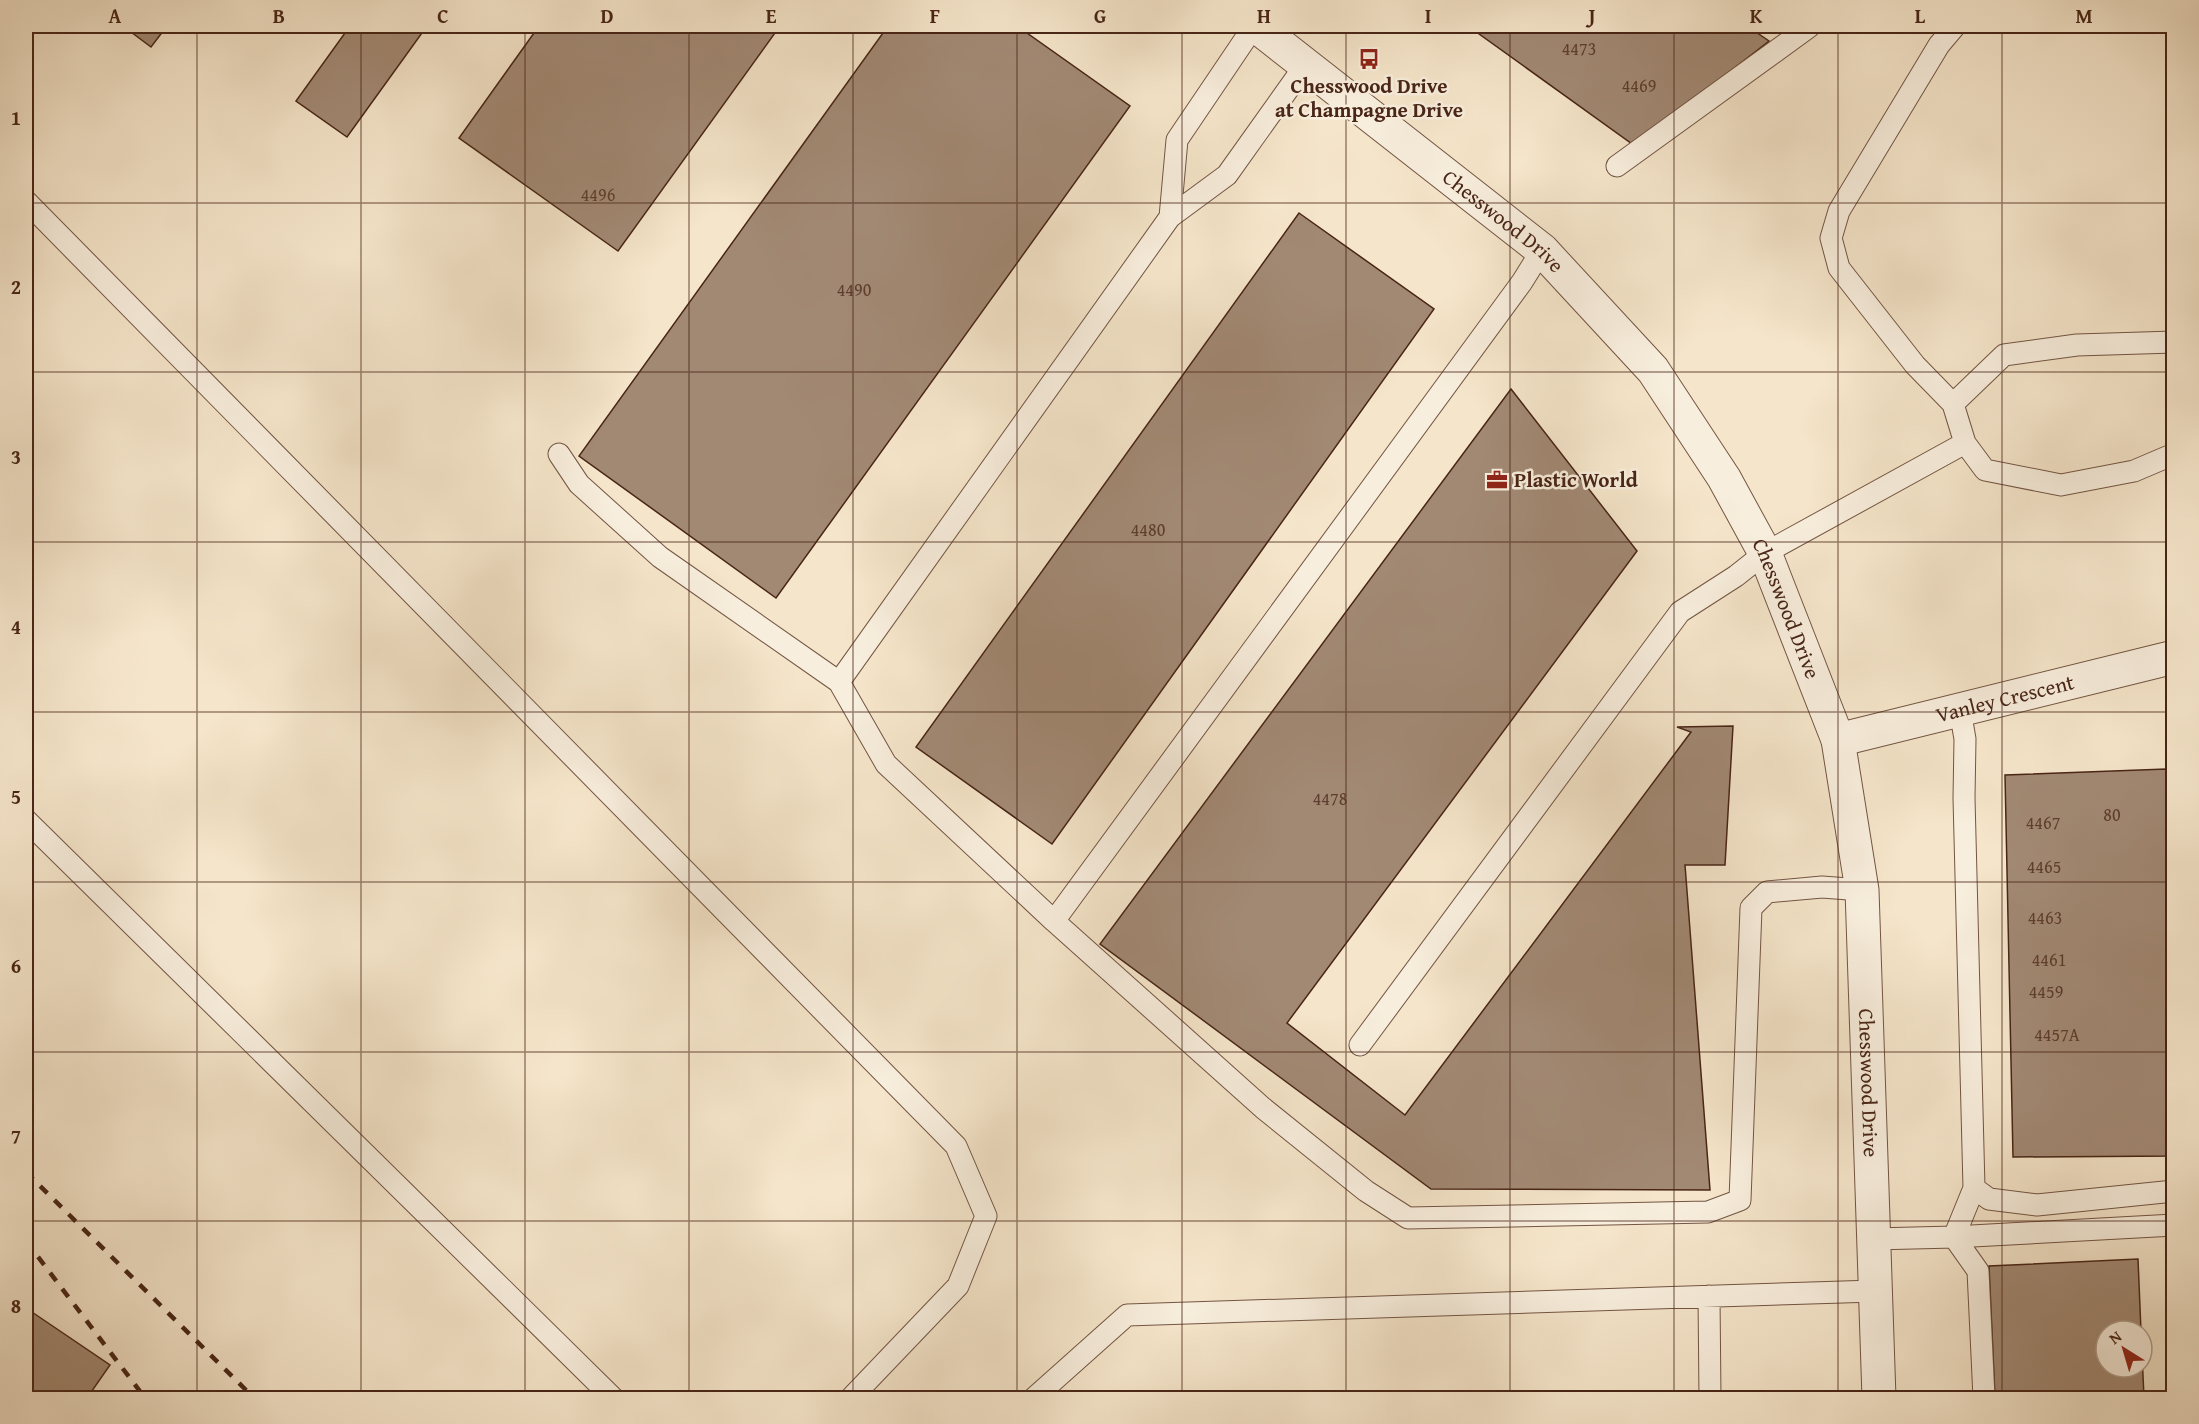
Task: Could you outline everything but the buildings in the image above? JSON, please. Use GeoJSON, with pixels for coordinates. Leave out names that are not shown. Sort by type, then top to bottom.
{"type":"FeatureCollection","features":[{"type":"Feature","properties":{"kind":"street","name":"Chesswood Drive"},"geometry":{"type":"LineString","coordinates":[[1255,26],[1542,250],[1653,370],[1724,478],[1766,553],[1838,740],[1862,890],[1879,1398]]}},
{"type":"Feature","properties":{"kind":"street","name":"Vanley Crescent"},"geometry":{"type":"LineString","coordinates":[[1838,740],[2174,657]]}},
{"type":"Feature","properties":{"kind":"lane"},"geometry":{"type":"LineString","coordinates":[[1170,217],[1177,140],[1255,26]]}},
{"type":"Feature","properties":{"kind":"lane"},"geometry":{"type":"LineString","coordinates":[[1617,166],[1809,27],[1807,26]]}},
{"type":"Feature","properties":{"kind":"lane"},"geometry":{"type":"LineString","coordinates":[[1955,26],[1939,45],[1839,211],[1831,238],[1839,268],[1915,365],[1953,404],[1965,443],[1985,470],[2061,485],[2134,471],[2174,454]]}},
{"type":"Feature","properties":{"kind":"lane"},"geometry":{"type":"LineString","coordinates":[[839,682],[1170,217],[1227,175],[1305,64]]}},
{"type":"Feature","properties":{"kind":"lane"},"geometry":{"type":"LineString","coordinates":[[26,201],[956,1146],[986,1216],[958,1286],[851,1398]]}},
{"type":"Feature","properties":{"kind":"lane"},"geometry":{"type":"LineString","coordinates":[[1054,921],[1515,291],[1542,250]]}},
{"type":"Feature","properties":{"kind":"lane"},"geometry":{"type":"LineString","coordinates":[[1953,404],[2004,355],[2077,345],[2174,342]]}},
{"type":"Feature","properties":{"kind":"lane"},"geometry":{"type":"LineString","coordinates":[[1360,1045],[1680,612],[1736,576],[1766,553],[1965,443]]}},
{"type":"Feature","properties":{"kind":"lane"},"geometry":{"type":"LineString","coordinates":[[559,454],[579,484],[660,556],[839,682],[885,764],[1054,921],[1263,1108],[1366,1191],[1408,1218],[1708,1212],[1740,1200],[1751,908],[1767,892],[1822,887],[1862,890]]}},
{"type":"Feature","properties":{"kind":"lane"},"geometry":{"type":"LineString","coordinates":[[1954,1237],[1974,1188],[1964,798],[1965,739],[1960,710]]}},
{"type":"Feature","properties":{"kind":"lane"},"geometry":{"type":"LineString","coordinates":[[26,820],[613,1398]]}},
{"type":"Feature","properties":{"kind":"lane"},"geometry":{"type":"LineString","coordinates":[[1974,1188],[1989,1198],[2037,1205],[2174,1191]]}},
{"type":"Feature","properties":{"kind":"lane"},"geometry":{"type":"LineString","coordinates":[[1873,1239],[2174,1225]]}},
{"type":"Feature","properties":{"kind":"lane"},"geometry":{"type":"LineString","coordinates":[[1954,1237],[1978,1271],[1984,1398]]}},
{"type":"Feature","properties":{"kind":"lane"},"geometry":{"type":"LineString","coordinates":[[1034,1398],[1127,1315],[1875,1291]]}},
{"type":"Feature","properties":{"kind":"lane"},"geometry":{"type":"LineString","coordinates":[[1708,1296],[1710,1398]]}},
{"type":"Feature","properties":{"kind":"railway"},"geometry":{"type":"LineString","coordinates":[[26,1172],[254,1398]]}},
{"type":"Feature","properties":{"kind":"railway"},"geometry":{"type":"LineString","coordinates":[[26,1241],[145,1398]]}},
{"type":"Feature","properties":{"kind":"place","name":"Chesswood Drive at Champagne Drive"},"geometry":{"type":"Point","coordinates":[1369,59]}},
{"type":"Feature","properties":{"kind":"place","name":"Plastic World"},"geometry":{"type":"Point","coordinates":[1497,480]}}]}
